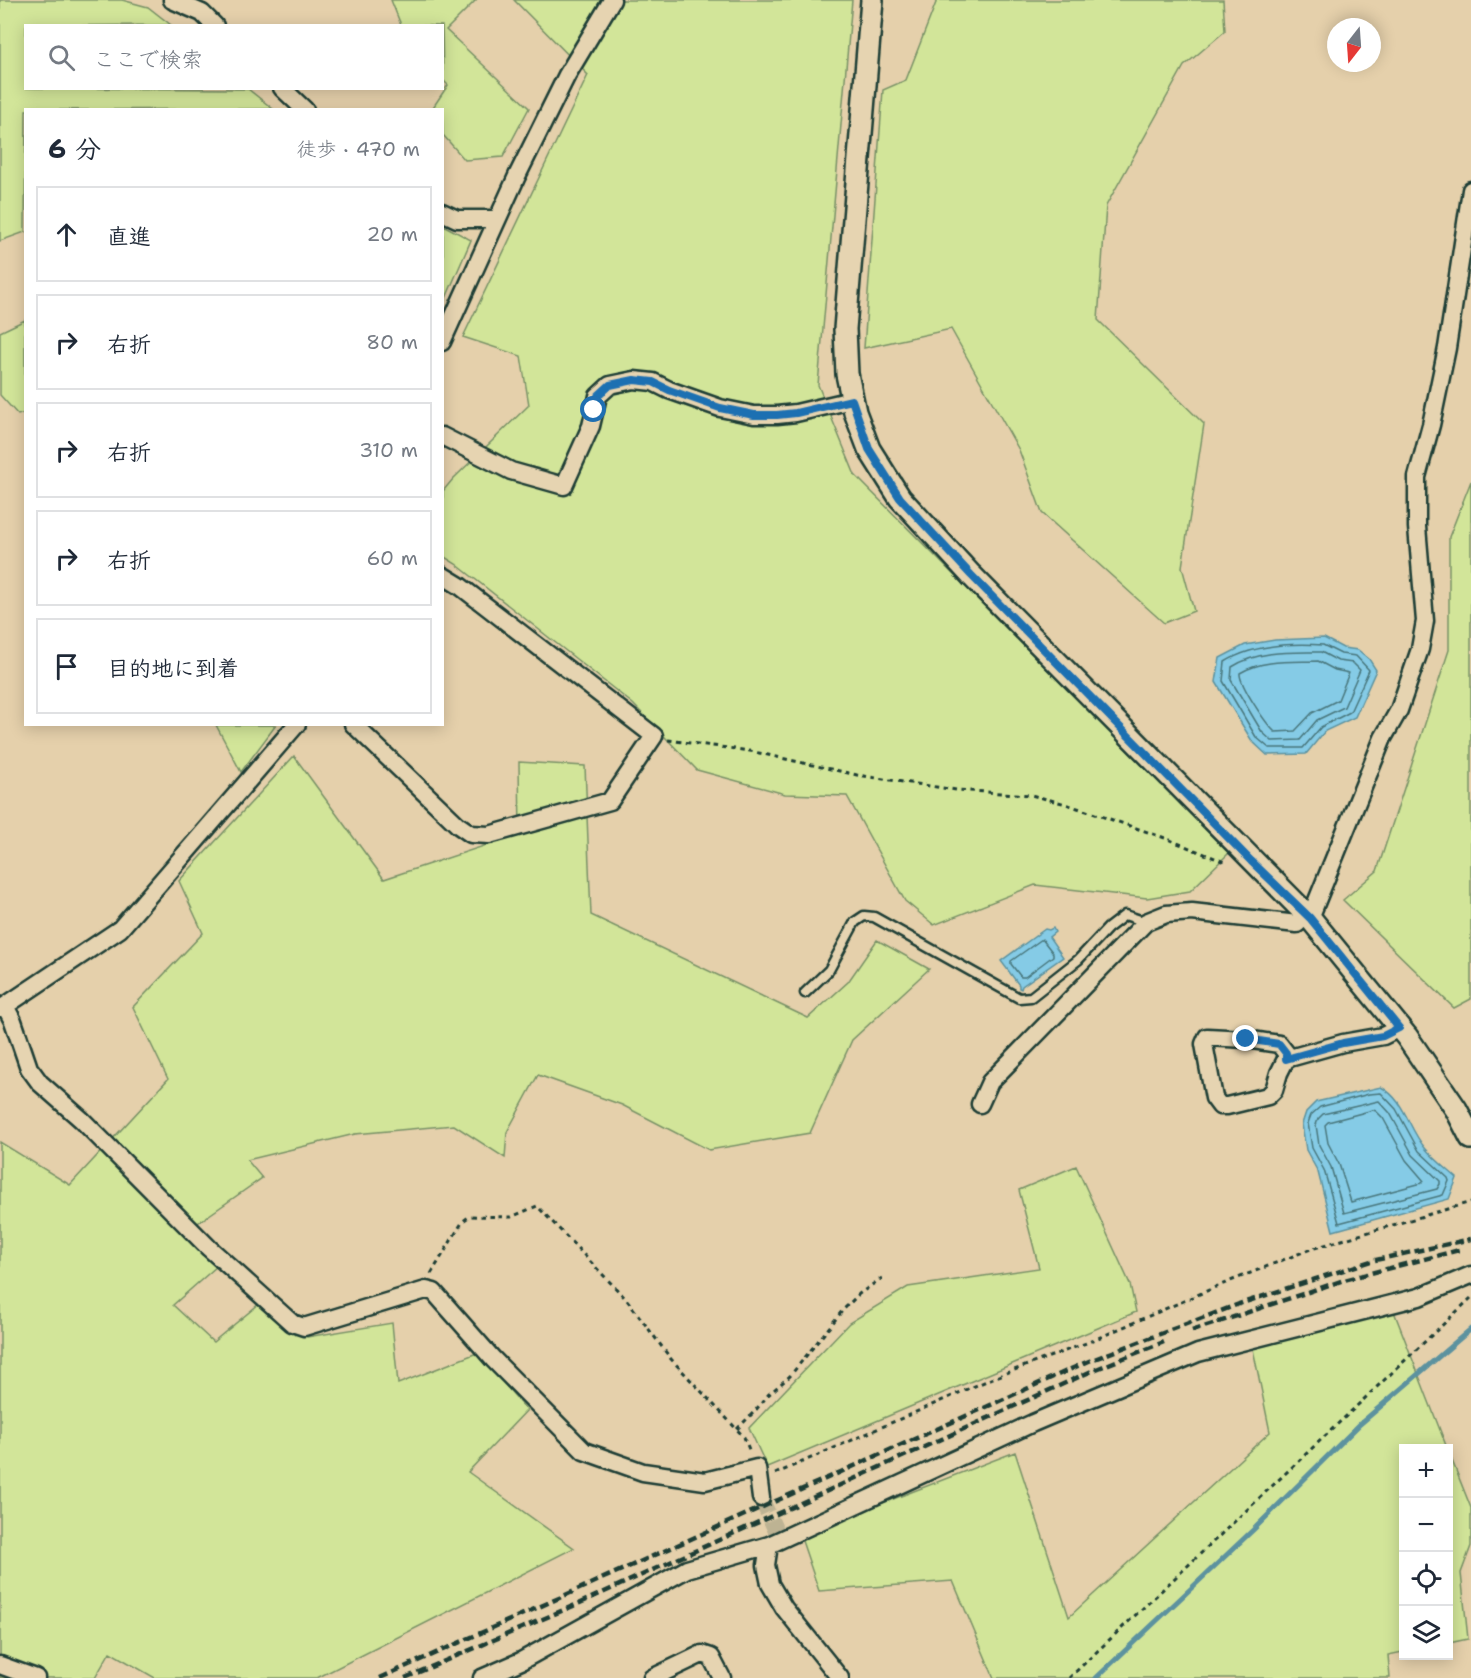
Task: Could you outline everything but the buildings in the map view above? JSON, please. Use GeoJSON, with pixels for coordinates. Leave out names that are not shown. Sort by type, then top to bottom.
{"type":"FeatureCollection","features":[{"type":"Feature","properties":{"kind":"street"},"geometry":{"type":"LineString","coordinates":[[172,0],[202,13],[213,24]]}},
{"type":"Feature","properties":{"kind":"street"},"geometry":{"type":"LineString","coordinates":[[444,337],[496,219],[567,75],[612,0]]}},
{"type":"Feature","properties":{"kind":"street"},"geometry":{"type":"LineString","coordinates":[[872,0],[845,329],[847,374],[852,400],[869,449],[900,498],[971,575],[1308,917],[1399,1028],[1450,1100],[1471,1138]]}},
{"type":"Feature","properties":{"kind":"street"},"geometry":{"type":"LineString","coordinates":[[284,90],[303,108]]}},
{"type":"Feature","properties":{"kind":"street"},"geometry":{"type":"LineString","coordinates":[[980,1104],[990,1082],[1146,922],[1166,914],[1192,912],[1297,924],[1308,917],[1383,738],[1399,710],[1419,650],[1425,621],[1417,527],[1417,477],[1431,425],[1447,348],[1471,190]]}},
{"type":"Feature","properties":{"kind":"street"},"geometry":{"type":"LineString","coordinates":[[444,213],[457,219],[496,219]]}},
{"type":"Feature","properties":{"kind":"street"},"geometry":{"type":"LineString","coordinates":[[444,437],[511,471],[564,486],[591,426],[598,396],[610,385],[634,380],[653,382],[720,408],[754,415],[796,413],[852,400]]}},
{"type":"Feature","properties":{"kind":"street"},"geometry":{"type":"LineString","coordinates":[[355,726],[458,825],[471,834],[489,835],[610,801],[654,736],[444,575]]}},
{"type":"Feature","properties":{"kind":"street"},"geometry":{"type":"LineString","coordinates":[[295,726],[120,929],[3,1007],[29,1068],[40,1083],[82,1120],[209,1248],[292,1323],[304,1327],[426,1290],[434,1292],[493,1359],[584,1451],[643,1472],[705,1481],[758,1474],[761,1498]]}},
{"type":"Feature","properties":{"kind":"street"},"geometry":{"type":"LineString","coordinates":[[1286,1059],[1286,1053],[1279,1044],[1207,1037],[1204,1044],[1214,1098],[1220,1106],[1227,1106],[1268,1096],[1274,1090],[1286,1059],[1343,1043],[1383,1036],[1399,1028]]}},
{"type":"Feature","properties":{"kind":"street"},"geometry":{"type":"LineString","coordinates":[[482,1678],[521,1661],[687,1569],[769,1545],[1033,1423],[1198,1353],[1419,1297],[1471,1275]]}},
{"type":"Feature","properties":{"kind":"street"},"geometry":{"type":"LineString","coordinates":[[769,1545],[766,1565],[770,1584],[784,1608],[840,1678]]}},
{"type":"Feature","properties":{"kind":"street"},"geometry":{"type":"LineString","coordinates":[[652,1678],[702,1654],[711,1657],[722,1678]]}},
{"type":"Feature","properties":{"kind":"street"},"geometry":{"type":"LineString","coordinates":[[0,1665],[36,1678]]}},
{"type":"Feature","properties":{"kind":"lane"},"geometry":{"type":"LineString","coordinates":[[805,993],[829,970],[855,922],[864,916],[873,917],[1019,998],[1031,997],[1078,960],[1108,928],[1125,915],[1146,922]]}},
{"type":"Feature","properties":{"kind":"path"},"geometry":{"type":"LineString","coordinates":[[654,736],[674,742],[750,751],[857,775],[956,790],[1030,795],[1066,804],[1165,838],[1230,864]]}},
{"type":"Feature","properties":{"kind":"path"},"geometry":{"type":"LineString","coordinates":[[426,1290],[430,1276],[462,1221],[470,1216],[511,1217],[537,1206],[627,1300],[671,1359],[744,1437],[758,1474],[791,1468],[993,1378],[1089,1342],[1308,1250],[1471,1202]]}},
{"type":"Feature","properties":{"kind":"path"},"geometry":{"type":"LineString","coordinates":[[737,1429],[755,1412],[768,1395],[790,1376],[843,1310],[859,1294],[882,1278]]}},
{"type":"Feature","properties":{"kind":"path"},"geometry":{"type":"LineString","coordinates":[[1070,1678],[1471,1298]]}},
{"type":"Feature","properties":{"kind":"green space"},"geometry":{"type":"Polygon","coordinates":[[[0,0],[122,0],[148,7],[170,24],[24,24],[24,90],[249,90],[272,108],[24,108],[24,232],[0,241],[0,0]]]}},
{"type":"Feature","properties":{"kind":"green space"},"geometry":{"type":"Polygon","coordinates":[[[391,0],[476,0],[446,30],[529,108],[503,157],[465,160],[444,136],[444,108],[433,108],[448,85],[444,81],[444,24],[401,24],[391,0]]]}},
{"type":"Feature","properties":{"kind":"green space"},"geometry":{"type":"Polygon","coordinates":[[[514,0],[852,0],[818,385],[855,475],[1229,853],[1190,891],[1147,898],[1035,885],[934,925],[905,901],[847,796],[785,794],[697,770],[633,704],[444,557],[444,490],[529,405],[521,356],[463,337],[588,75],[514,0]]]}},
{"type":"Feature","properties":{"kind":"green space"},"geometry":{"type":"Polygon","coordinates":[[[937,0],[1223,0],[1225,31],[1184,66],[1106,206],[1098,320],[1204,424],[1182,567],[1194,611],[1164,623],[1042,513],[1019,450],[951,329],[864,348],[883,90],[906,80],[937,0]]]}},
{"type":"Feature","properties":{"kind":"green space"},"geometry":{"type":"Polygon","coordinates":[[[444,226],[471,240],[444,303],[444,226]]]}},
{"type":"Feature","properties":{"kind":"green space"},"geometry":{"type":"Polygon","coordinates":[[[24,320],[24,413],[18,415],[0,395],[0,332],[24,320]]]}},
{"type":"Feature","properties":{"kind":"green space"},"geometry":{"type":"Polygon","coordinates":[[[1471,481],[1471,999],[1454,1008],[1343,900],[1377,871],[1449,650],[1449,537],[1471,481]]]}},
{"type":"Feature","properties":{"kind":"green space"},"geometry":{"type":"Polygon","coordinates":[[[217,726],[275,726],[241,772],[217,726]]]}},
{"type":"Feature","properties":{"kind":"green space"},"geometry":{"type":"Polygon","coordinates":[[[294,756],[384,879],[520,834],[519,762],[585,766],[591,915],[808,1018],[848,982],[877,940],[929,969],[852,1040],[810,1133],[709,1150],[622,1105],[538,1075],[507,1132],[505,1158],[454,1125],[355,1134],[247,1160],[262,1178],[182,1234],[217,1266],[173,1305],[213,1342],[259,1304],[307,1337],[392,1323],[398,1384],[477,1353],[527,1410],[468,1472],[574,1548],[317,1678],[155,1678],[110,1652],[95,1678],[0,1678],[0,1142],[70,1185],[168,1079],[133,1007],[203,933],[179,881],[294,756]]]}},
{"type":"Feature","properties":{"kind":"green space"},"geometry":{"type":"Polygon","coordinates":[[[1076,1166],[1130,1284],[1136,1312],[767,1467],[749,1428],[849,1323],[908,1287],[1039,1268],[1019,1190],[1076,1166]]]}},
{"type":"Feature","properties":{"kind":"green space"},"geometry":{"type":"Polygon","coordinates":[[[1393,1309],[1445,1444],[1399,1444],[1399,1653],[1388,1655],[1390,1678],[994,1678],[953,1581],[819,1591],[800,1535],[1015,1452],[1069,1617],[1270,1432],[1252,1344],[1393,1309]]]}},
{"type":"Feature","properties":{"kind":"green space"},"geometry":{"type":"Polygon","coordinates":[[[1453,1463],[1471,1508],[1471,1546],[1461,1573],[1468,1639],[1453,1642],[1453,1463]]]}},
{"type":"Feature","properties":{"kind":"water"},"geometry":{"type":"Polygon","coordinates":[[[1324,638],[1343,648],[1358,650],[1369,659],[1376,670],[1355,717],[1325,731],[1306,754],[1267,755],[1252,741],[1216,682],[1220,658],[1245,645],[1275,640],[1324,638]]]}},
{"type":"Feature","properties":{"kind":"water"},"geometry":{"type":"Polygon","coordinates":[[[1053,928],[1055,932],[1049,937],[1063,957],[1021,989],[1019,988],[1001,961],[1045,929],[1053,928]]]}},
{"type":"Feature","properties":{"kind":"water"},"geometry":{"type":"Polygon","coordinates":[[[1381,1087],[1396,1099],[1425,1148],[1457,1178],[1449,1199],[1333,1231],[1318,1172],[1306,1150],[1302,1124],[1306,1112],[1316,1102],[1381,1087]]]}},
{"type":"Feature","properties":{"kind":"waterway"},"geometry":{"type":"LineString","coordinates":[[1096,1678],[1253,1530],[1360,1424],[1471,1329]]}},
{"type":"Feature","properties":{"kind":"tunnel"},"geometry":{"type":"LineString","coordinates":[[761,1498],[780,1540]]}},
{"type":"Feature","properties":{"kind":"railway"},"geometry":{"type":"LineString","coordinates":[[380,1678],[1089,1361],[1239,1304],[1371,1261],[1471,1239]]}},
{"type":"Feature","properties":{"kind":"railway"},"geometry":{"type":"LineString","coordinates":[[1192,1331],[1344,1280],[1459,1250]]}},
{"type":"Feature","properties":{"kind":"railway"},"geometry":{"type":"LineString","coordinates":[[405,1678],[580,1603],[1094,1370],[1164,1342]]}},
{"type":"Feature","properties":{"kind":"route"},"geometry":{"type":"LineString","coordinates":[[594,410],[598,396],[610,385],[634,380],[653,382],[720,408],[754,415],[796,413],[852,400],[869,449],[900,498],[971,575],[1251,861],[1310,918],[1399,1028],[1383,1036],[1343,1043],[1286,1059],[1286,1053],[1279,1044],[1246,1039]]}}]}
